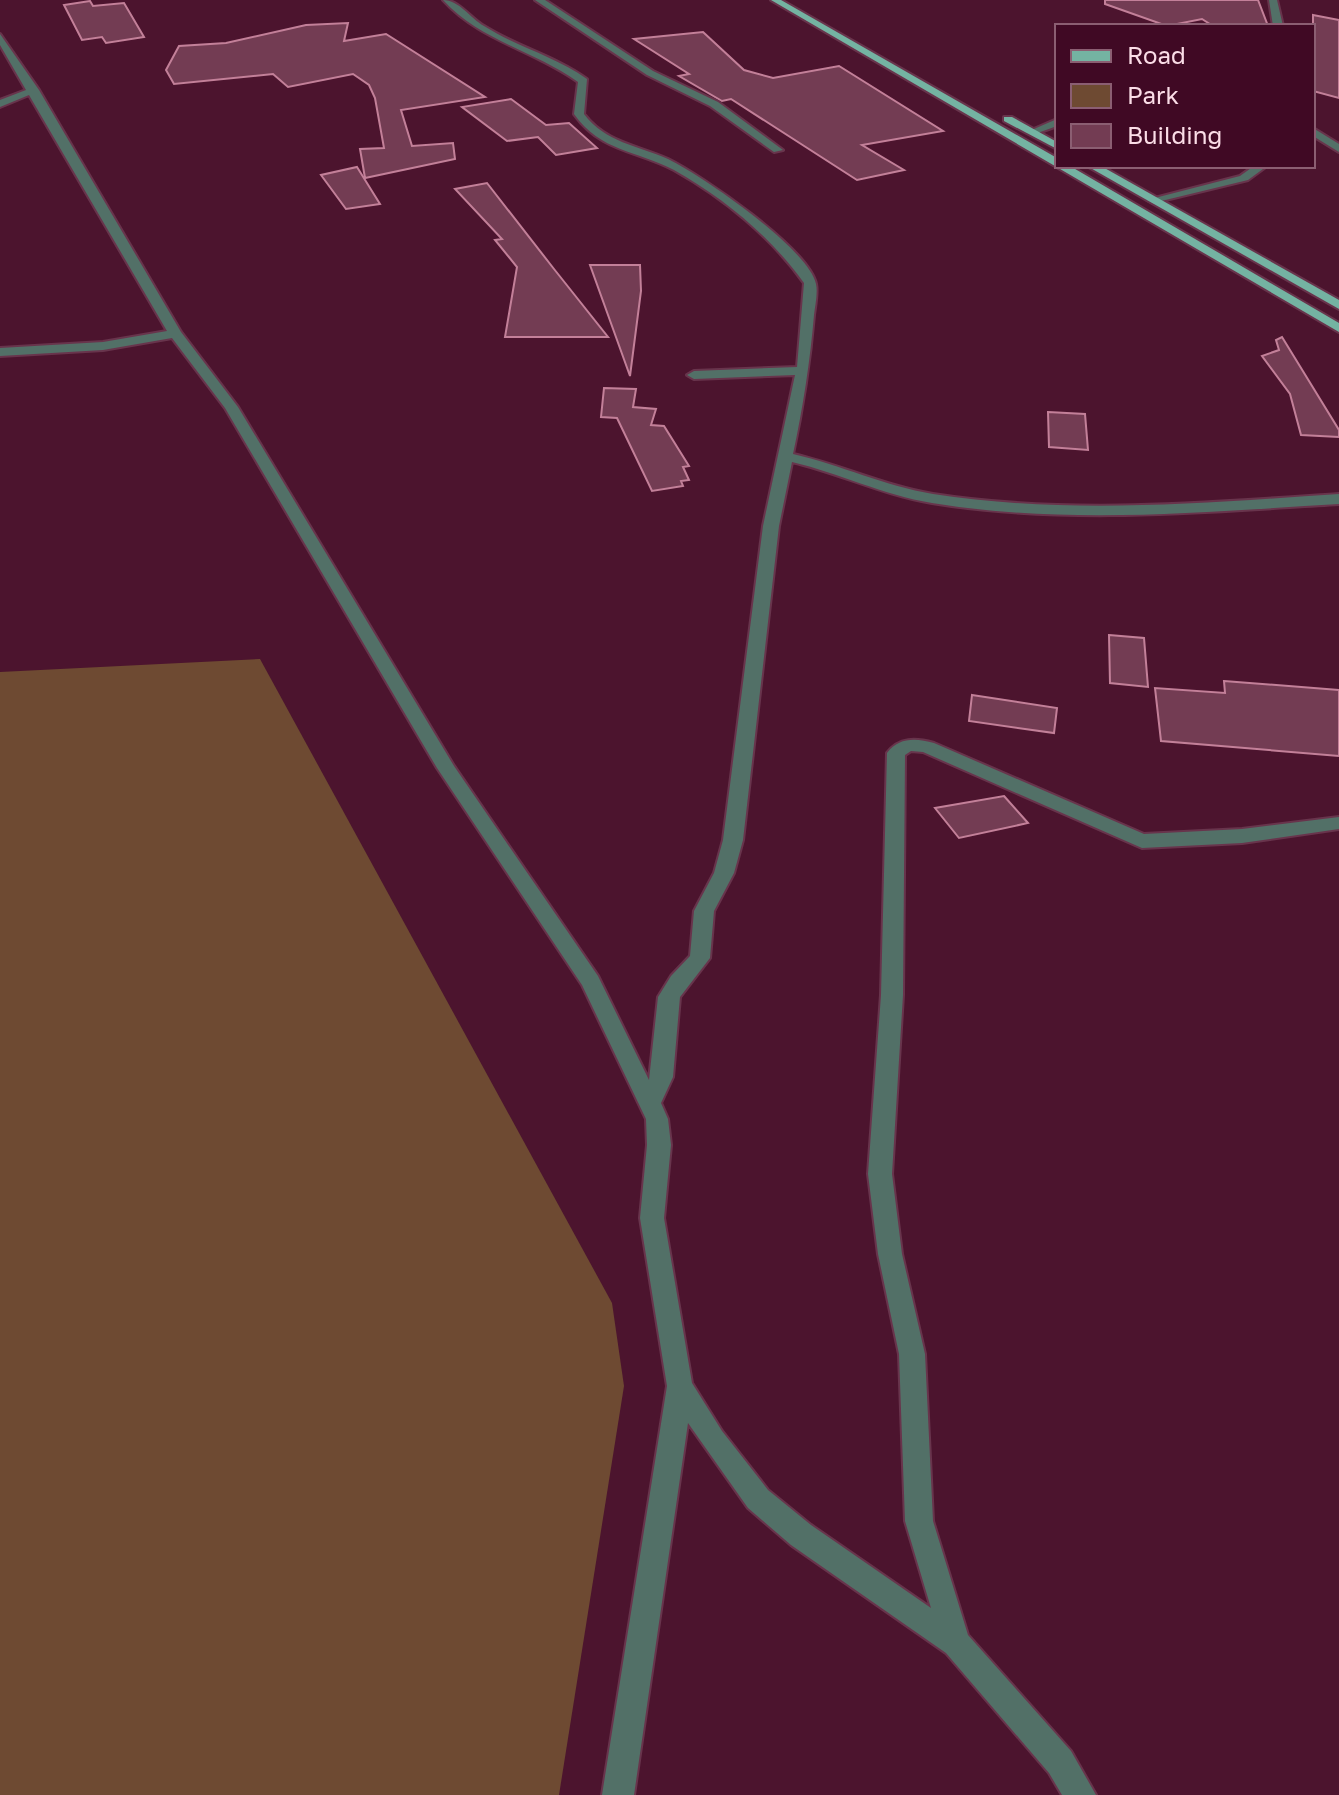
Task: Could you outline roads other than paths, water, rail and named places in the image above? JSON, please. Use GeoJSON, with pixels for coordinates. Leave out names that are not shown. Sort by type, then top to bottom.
{"type":"FeatureCollection","features":[{"type":"Feature","properties":{"kind":"main road"},"geometry":{"type":"LineString","coordinates":[[775,0],[1055,162]]}},
{"type":"Feature","properties":{"kind":"main road"},"geometry":{"type":"LineString","coordinates":[[798,0],[897,56]]}},
{"type":"Feature","properties":{"kind":"main road"},"geometry":{"type":"LineString","coordinates":[[992,109],[1055,145]]}},
{"type":"Feature","properties":{"kind":"main road"},"geometry":{"type":"LineString","coordinates":[[1065,168],[1339,328]]}},
{"type":"Feature","properties":{"kind":"main road"},"geometry":{"type":"LineString","coordinates":[[1097,168],[1339,305]]}},
{"type":"Feature","properties":{"kind":"street"},"geometry":{"type":"LineString","coordinates":[[447,0],[485,31],[551,58],[583,81],[579,114],[609,144],[657,158],[710,190],[781,247],[810,283],[803,371],[771,526],[733,840],[724,873],[704,911],[700,958],[679,979],[669,996],[664,1070],[659,1089],[650,1101]]}},
{"type":"Feature","properties":{"kind":"street"},"geometry":{"type":"LineString","coordinates":[[539,0],[650,73],[714,104],[778,150]]}},
{"type":"Feature","properties":{"kind":"street"},"geometry":{"type":"LineString","coordinates":[[1273,0],[1278,24]]}},
{"type":"Feature","properties":{"kind":"street"},"geometry":{"type":"LineString","coordinates":[[0,37],[175,333],[231,407],[446,768],[591,982],[657,1119],[659,1145],[652,1218],[680,1386],[618,1795]]}},
{"type":"Feature","properties":{"kind":"street"},"geometry":{"type":"LineString","coordinates":[[0,64],[15,61]]}},
{"type":"Feature","properties":{"kind":"street"},"geometry":{"type":"LineString","coordinates":[[0,104],[34,90]]}},
{"type":"Feature","properties":{"kind":"street"},"geometry":{"type":"LineString","coordinates":[[1032,132],[1055,123]]}},
{"type":"Feature","properties":{"kind":"street"},"geometry":{"type":"LineString","coordinates":[[1315,132],[1339,149]]}},
{"type":"Feature","properties":{"kind":"street"},"geometry":{"type":"LineString","coordinates":[[1153,200],[1244,178],[1258,168]]}},
{"type":"Feature","properties":{"kind":"street"},"geometry":{"type":"LineString","coordinates":[[0,352],[103,346],[175,333]]}},
{"type":"Feature","properties":{"kind":"street"},"geometry":{"type":"LineString","coordinates":[[694,375],[803,371]]}},
{"type":"Feature","properties":{"kind":"street"},"geometry":{"type":"LineString","coordinates":[[785,456],[811,461],[885,489],[979,505],[1171,508],[1339,499]]}},
{"type":"Feature","properties":{"kind":"street"},"geometry":{"type":"LineString","coordinates":[[956,1643],[919,1521],[912,1354],[890,1254],[880,1174],[892,995],[896,753],[914,744],[928,747],[1142,841],[1242,836],[1339,823]]}},
{"type":"Feature","properties":{"kind":"street"},"geometry":{"type":"LineString","coordinates":[[680,1386],[713,1440],[758,1499],[801,1535],[956,1643],[1060,1762],[1080,1795]]}}]}
